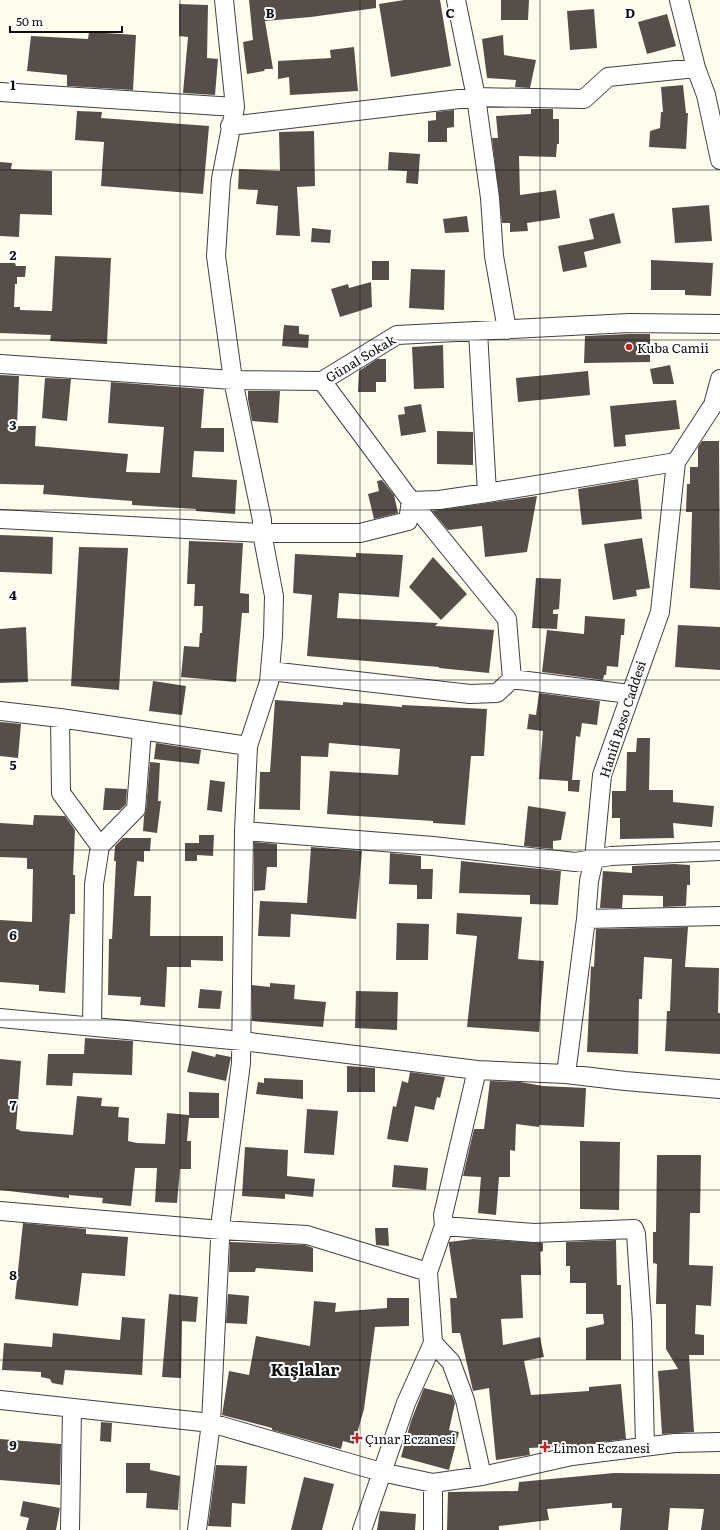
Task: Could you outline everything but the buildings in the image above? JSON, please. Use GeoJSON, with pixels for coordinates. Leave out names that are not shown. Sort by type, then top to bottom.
{"type":"FeatureCollection","features":[{"type":"Feature","properties":{"kind":"street"},"geometry":{"type":"LineString","coordinates":[[197,1530],[211,1423],[221,1230],[220,1219],[241,1063],[244,831],[248,746],[269,682],[273,636],[274,596],[262,533],[262,520],[234,380],[216,256],[221,179],[230,126],[235,107],[224,0]]}},
{"type":"Feature","properties":{"kind":"street"},"geometry":{"type":"LineString","coordinates":[[456,0],[476,96],[490,198],[494,256],[507,330]]}},
{"type":"Feature","properties":{"kind":"street"},"geometry":{"type":"LineString","coordinates":[[679,0],[696,68],[706,95],[720,160]]}},
{"type":"Feature","properties":{"kind":"street"},"geometry":{"type":"LineString","coordinates":[[230,126],[476,96],[584,99],[608,77],[696,68]]}},
{"type":"Feature","properties":{"kind":"street"},"geometry":{"type":"LineString","coordinates":[[0,92],[235,107]]}},
{"type":"Feature","properties":{"kind":"street","name":"Günal Sokak"},"geometry":{"type":"LineString","coordinates":[[0,364],[234,380],[322,381],[397,335],[629,323],[720,324]]}},
{"type":"Feature","properties":{"kind":"street"},"geometry":{"type":"LineString","coordinates":[[478,332],[488,493]]}},
{"type":"Feature","properties":{"kind":"street","name":"Hanifi Boso Caddesi"},"geometry":{"type":"LineString","coordinates":[[566,1074],[586,920],[589,881],[594,859],[602,775],[629,694],[660,612],[676,462],[713,405],[720,379]]}},
{"type":"Feature","properties":{"kind":"street"},"geometry":{"type":"LineString","coordinates":[[322,381],[411,501],[508,619],[512,679]]}},
{"type":"Feature","properties":{"kind":"street"},"geometry":{"type":"LineString","coordinates":[[411,501],[439,500],[488,493],[676,462]]}},
{"type":"Feature","properties":{"kind":"street"},"geometry":{"type":"LineString","coordinates":[[0,519],[262,533],[360,533],[408,521],[411,501]]}},
{"type":"Feature","properties":{"kind":"street"},"geometry":{"type":"LineString","coordinates":[[270,671],[470,694],[497,693],[512,679]]}},
{"type":"Feature","properties":{"kind":"street"},"geometry":{"type":"LineString","coordinates":[[512,679],[629,694]]}},
{"type":"Feature","properties":{"kind":"street"},"geometry":{"type":"LineString","coordinates":[[0,712],[60,718],[248,746]]}},
{"type":"Feature","properties":{"kind":"street"},"geometry":{"type":"LineString","coordinates":[[60,718],[61,793],[100,846]]}},
{"type":"Feature","properties":{"kind":"street"},"geometry":{"type":"LineString","coordinates":[[92,1026],[94,884],[100,846],[136,809],[142,730]]}},
{"type":"Feature","properties":{"kind":"street"},"geometry":{"type":"LineString","coordinates":[[244,831],[433,846],[575,862],[612,856],[720,851]]}},
{"type":"Feature","properties":{"kind":"street"},"geometry":{"type":"LineString","coordinates":[[586,920],[720,916]]}},
{"type":"Feature","properties":{"kind":"street"},"geometry":{"type":"LineString","coordinates":[[0,1018],[242,1040],[477,1070],[566,1074],[625,1081],[720,1089]]}},
{"type":"Feature","properties":{"kind":"street"},"geometry":{"type":"LineString","coordinates":[[362,1530],[406,1403],[432,1343],[428,1272],[444,1226],[443,1215],[477,1070]]}},
{"type":"Feature","properties":{"kind":"street"},"geometry":{"type":"LineString","coordinates":[[0,1210],[221,1230],[307,1235],[428,1272]]}},
{"type":"Feature","properties":{"kind":"street"},"geometry":{"type":"LineString","coordinates":[[444,1226],[534,1233],[634,1229],[636,1234],[642,1322],[645,1447]]}},
{"type":"Feature","properties":{"kind":"street"},"geometry":{"type":"LineString","coordinates":[[432,1343],[451,1362],[464,1400],[482,1476]]}},
{"type":"Feature","properties":{"kind":"street"},"geometry":{"type":"LineString","coordinates":[[0,1400],[211,1423],[381,1472],[433,1483],[482,1476],[572,1456],[675,1443],[720,1442]]}},
{"type":"Feature","properties":{"kind":"street"},"geometry":{"type":"LineString","coordinates":[[70,1530],[72,1408]]}},
{"type":"Feature","properties":{"kind":"street"},"geometry":{"type":"LineString","coordinates":[[433,1483],[433,1530]]}},
{"type":"Feature","properties":{"kind":"place","name":"Kuba Camii"},"geometry":{"type":"Point","coordinates":[629,347]}},
{"type":"Feature","properties":{"kind":"place","name":"Çınar Eczanesi"},"geometry":{"type":"Point","coordinates":[357,1438]}},
{"type":"Feature","properties":{"kind":"place","name":"Limon Eczanesi"},"geometry":{"type":"Point","coordinates":[545,1447]}},
{"type":"Feature","properties":{"kind":"district","name":"Kışlalar"},"geometry":{"type":"Point","coordinates":[305,1368]}}]}
